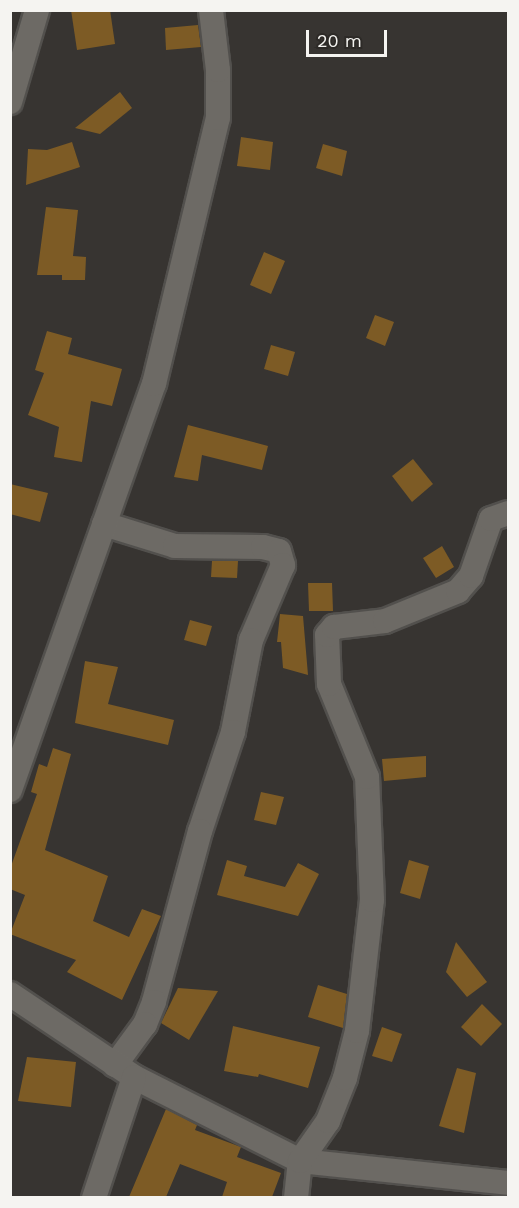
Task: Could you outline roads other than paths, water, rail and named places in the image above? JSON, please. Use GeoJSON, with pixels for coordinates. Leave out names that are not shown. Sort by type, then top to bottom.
{"type":"FeatureCollection","features":[{"type":"Feature","properties":{"kind":"street"},"geometry":{"type":"LineString","coordinates":[[10,102],[37,10]]}},
{"type":"Feature","properties":{"kind":"street"},"geometry":{"type":"LineString","coordinates":[[10,790],[154,384],[218,118],[218,70],[211,10]]}},
{"type":"Feature","properties":{"kind":"street"},"geometry":{"type":"LineString","coordinates":[[296,1197],[300,1161],[328,1121],[345,1078],[357,1031],[372,900],[367,777],[329,684],[327,635],[334,627],[385,621],[458,591],[471,576],[491,519],[508,513]]}},
{"type":"Feature","properties":{"kind":"street"},"geometry":{"type":"LineString","coordinates":[[94,1197],[124,1071],[154,1002],[200,831],[236,723],[251,640],[283,565],[279,551],[263,547],[175,546],[104,524]]}},
{"type":"Feature","properties":{"kind":"street"},"geometry":{"type":"LineString","coordinates":[[10,994],[124,1071],[300,1161],[508,1183]]}}]}
